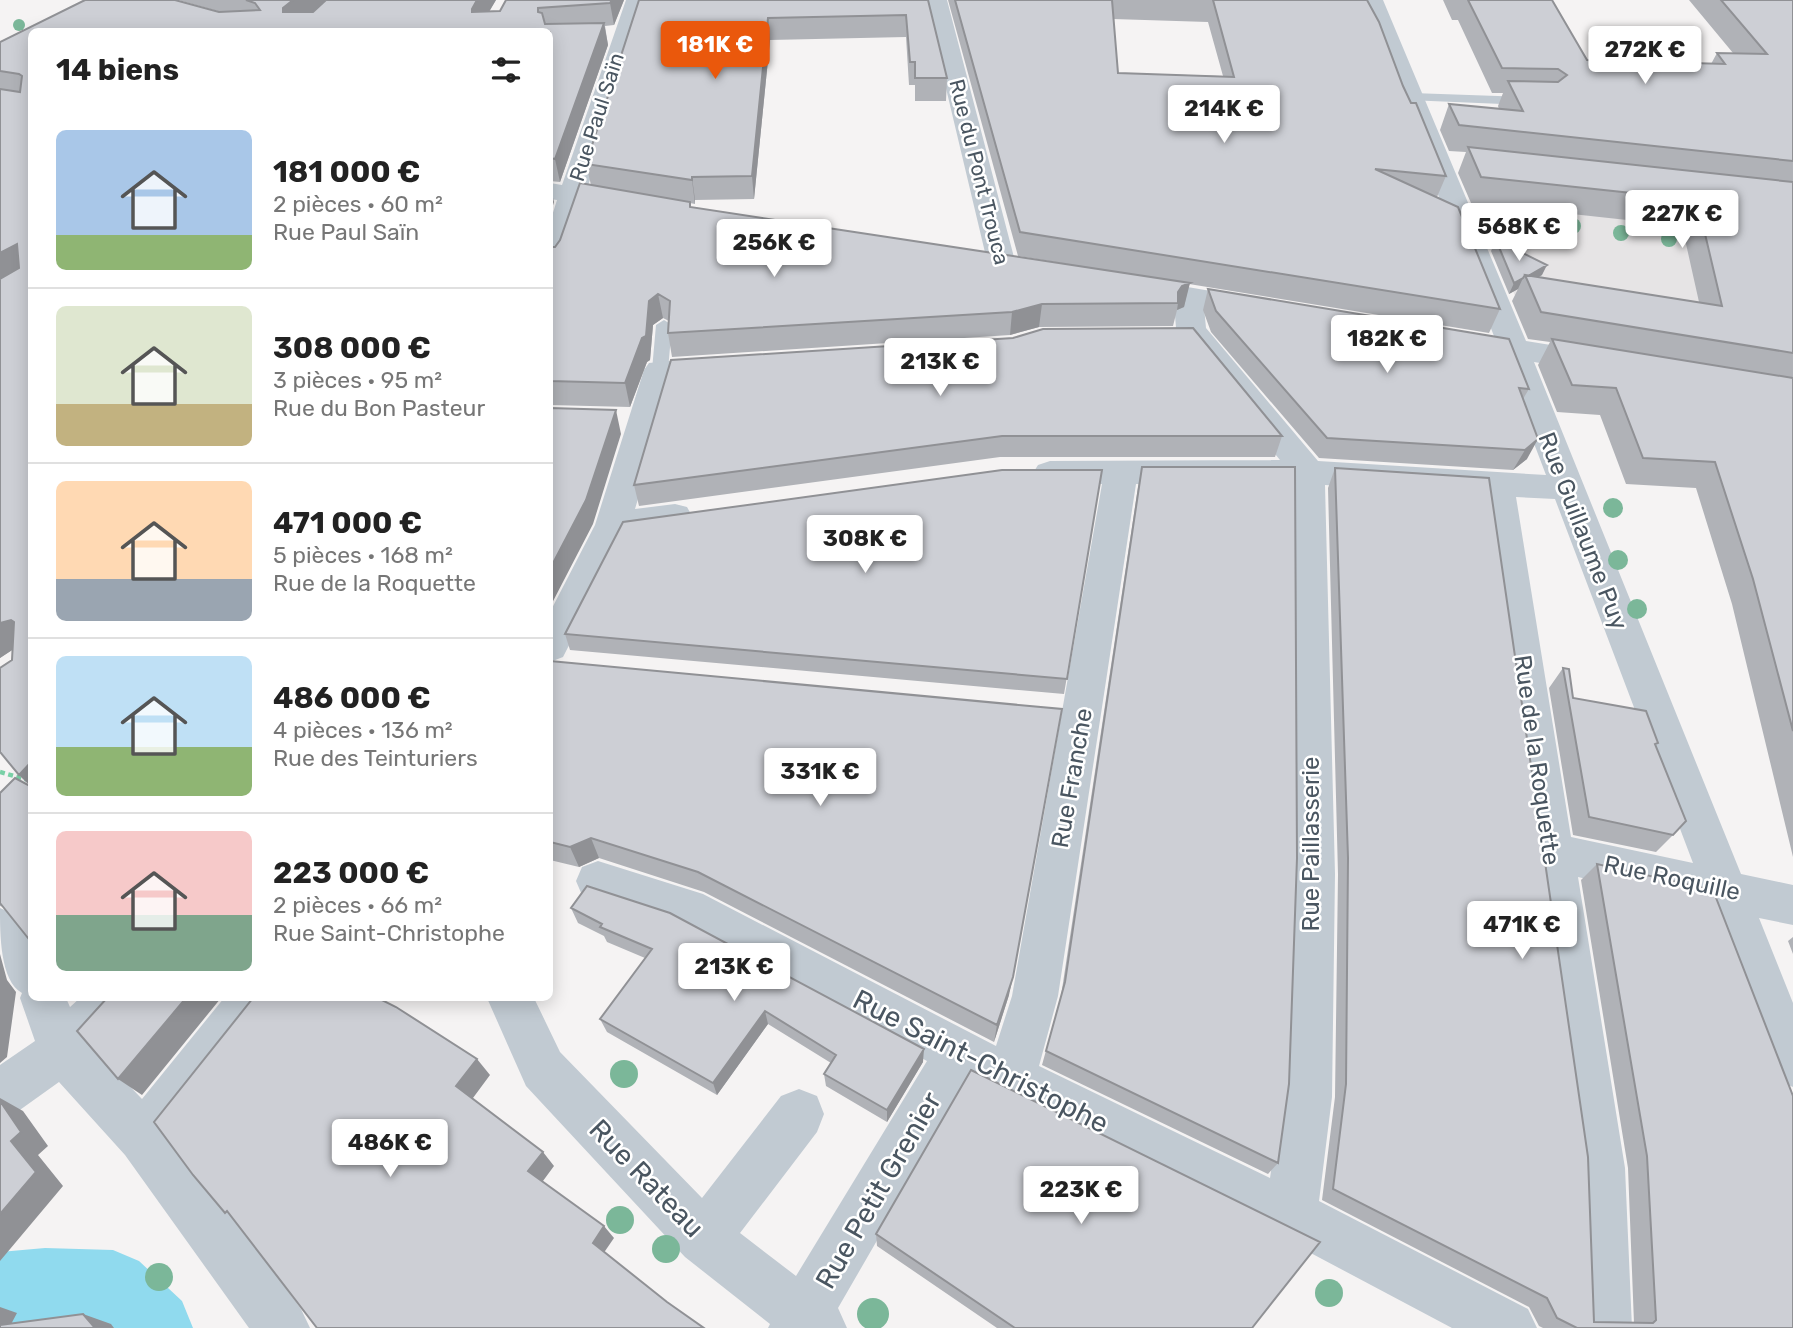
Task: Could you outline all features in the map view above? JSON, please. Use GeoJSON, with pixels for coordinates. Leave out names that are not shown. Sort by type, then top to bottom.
{"type":"FeatureCollection","features":[{"type":"Feature","properties":{"kind":"street","name":"Rue Paul Saïn"},"geometry":{"type":"LineString","coordinates":[[553,241],[560,193],[611,36],[637,0]]}},
{"type":"Feature","properties":{"kind":"street","name":"Rue du Pont Trouca"},"geometry":{"type":"LineString","coordinates":[[936,0],[1016,267],[967,259]]}},
{"type":"Feature","properties":{"kind":"street","name":"Rue Guillaume Puy"},"geometry":{"type":"LineString","coordinates":[[1372,0],[1412,97],[1449,162],[1513,349],[1566,488],[1793,1063]]}},
{"type":"Feature","properties":{"kind":"street"},"geometry":{"type":"LineString","coordinates":[[560,193],[653,208]]}},
{"type":"Feature","properties":{"kind":"street"},"geometry":{"type":"LineString","coordinates":[[1108,283],[1283,311]]}},
{"type":"Feature","properties":{"kind":"street"},"geometry":{"type":"LineString","coordinates":[[1188,296],[1191,328],[1184,338],[1308,472]]}},
{"type":"Feature","properties":{"kind":"street"},"geometry":{"type":"LineString","coordinates":[[1433,336],[1617,366]]}},
{"type":"Feature","properties":{"kind":"street"},"geometry":{"type":"LineString","coordinates":[[559,661],[613,525],[632,421],[660,370],[755,363]]}},
{"type":"Feature","properties":{"kind":"street"},"geometry":{"type":"LineString","coordinates":[[1013,473],[1120,475],[1308,472],[1566,488]]}},
{"type":"Feature","properties":{"kind":"street","name":"Rue Paillasserie"},"geometry":{"type":"LineString","coordinates":[[1291,1215],[1307,1097],[1313,874],[1308,472]]}},
{"type":"Feature","properties":{"kind":"street","name":"Rue Franche"},"geometry":{"type":"LineString","coordinates":[[1011,1078],[1035,996],[1083,715],[1120,475]]}},
{"type":"Feature","properties":{"kind":"street","name":"Rue de la Roquette"},"geometry":{"type":"LineString","coordinates":[[1497,485],[1599,1168],[1604,1328]]}},
{"type":"Feature","properties":{"kind":"street"},"geometry":{"type":"LineString","coordinates":[[613,525],[709,512]]}},
{"type":"Feature","properties":{"kind":"street"},"geometry":{"type":"LineString","coordinates":[[1042,711],[1083,715]]}},
{"type":"Feature","properties":{"kind":"street","name":"Rue Roquille"},"geometry":{"type":"LineString","coordinates":[[1550,852],[1793,905]]}},
{"type":"Feature","properties":{"kind":"street","name":"Rue Saint-Christophe"},"geometry":{"type":"LineString","coordinates":[[598,881],[687,908],[959,1053],[1291,1215],[1510,1328]]}},
{"type":"Feature","properties":{"kind":"street"},"geometry":{"type":"LineString","coordinates":[[0,929],[28,969]]}},
{"type":"Feature","properties":{"kind":"street"},"geometry":{"type":"LineString","coordinates":[[44,1001],[62,1051],[143,1137],[282,1328]]}},
{"type":"Feature","properties":{"kind":"street"},"geometry":{"type":"LineString","coordinates":[[0,1095],[62,1051],[108,1001]]}},
{"type":"Feature","properties":{"kind":"street"},"geometry":{"type":"LineString","coordinates":[[143,1137],[251,1001]]}},
{"type":"Feature","properties":{"kind":"street","name":"Rue Rateau"},"geometry":{"type":"LineString","coordinates":[[511,1001],[543,1069],[704,1238],[806,1324]]}},
{"type":"Feature","properties":{"kind":"street","name":"Rue Petit Grenier"},"geometry":{"type":"LineString","coordinates":[[806,1324],[959,1053]]}},
{"type":"Feature","properties":{"kind":"street"},"geometry":{"type":"LineString","coordinates":[[704,1238],[799,1114]]}},
{"type":"Feature","properties":{"kind":"lane"},"geometry":{"type":"LineString","coordinates":[[1412,97],[1547,101]]}},
{"type":"Feature","properties":{"kind":"lane"},"geometry":{"type":"LineString","coordinates":[[660,370],[664,325]]}},
{"type":"Feature","properties":{"kind":"path"},"geometry":{"type":"LineString","coordinates":[[0,772],[28,780]]}},
{"type":"Feature","properties":{"kind":"shaded area"},"geometry":{"type":"Polygon","coordinates":[[[1473,173],[1748,206],[1793,347],[1527,323],[1463,177],[1473,173]]]}},
{"type":"Feature","properties":{"kind":"building"},"geometry":{"type":"Polygon","coordinates":[[[85,0],[175,0],[219,12],[260,10],[255,3],[246,0],[293,0],[283,8],[283,12],[313,12],[326,0],[477,0],[472,12],[500,11],[506,0],[612,0],[610,3],[538,8],[545,24],[604,23],[555,159],[553,28],[28,28],[85,0]]]}},
{"type":"Feature","properties":{"kind":"building"},"geometry":{"type":"Polygon","coordinates":[[[639,0],[928,0],[947,78],[915,78],[915,62],[910,62],[906,15],[768,18],[752,176],[692,177],[692,180],[586,164],[639,0]]]}},
{"type":"Feature","properties":{"kind":"building"},"geometry":{"type":"Polygon","coordinates":[[[955,0],[1112,0],[1118,73],[1234,77],[1213,0],[1367,0],[1379,22],[1411,103],[1416,103],[1446,176],[1375,169],[1458,207],[1500,309],[1020,232],[955,0]]]}},
{"type":"Feature","properties":{"kind":"building"},"geometry":{"type":"Polygon","coordinates":[[[1468,0],[1552,0],[1587,60],[1725,64],[1717,53],[1767,54],[1721,0],[1793,0],[1793,161],[1459,125],[1449,104],[1523,111],[1508,81],[1558,82],[1567,75],[1558,69],[1502,68],[1468,0]]]}},
{"type":"Feature","properties":{"kind":"building"},"geometry":{"type":"Polygon","coordinates":[[[28,28],[28,765],[19,775],[0,752],[0,668],[12,660],[14,622],[11,620],[0,623],[0,279],[19,268],[17,244],[0,253],[0,89],[20,92],[22,76],[0,71],[0,42],[28,28]]]}},
{"type":"Feature","properties":{"kind":"building"},"geometry":{"type":"Polygon","coordinates":[[[1468,147],[1793,182],[1793,353],[1541,312],[1525,275],[1722,306],[1697,200],[1481,177],[1468,147]]]}},
{"type":"Feature","properties":{"kind":"building"},"geometry":{"type":"Polygon","coordinates":[[[580,183],[690,202],[690,207],[1190,283],[1182,286],[1178,292],[1178,303],[1042,304],[1012,312],[668,333],[670,301],[658,294],[649,301],[646,336],[642,338],[625,383],[553,381],[553,247],[560,240],[580,183]]]}},
{"type":"Feature","properties":{"kind":"building"},"geometry":{"type":"Polygon","coordinates":[[[1496,240],[1547,265],[1514,283],[1496,240]]]}},
{"type":"Feature","properties":{"kind":"building"},"geometry":{"type":"Polygon","coordinates":[[[1208,289],[1509,339],[1529,389],[1519,388],[1538,439],[1525,450],[1327,438],[1216,311],[1208,289]]]}},
{"type":"Feature","properties":{"kind":"building"},"geometry":{"type":"Polygon","coordinates":[[[1193,328],[1282,436],[1002,436],[634,485],[671,360],[1013,338],[1043,329],[1193,328]]]}},
{"type":"Feature","properties":{"kind":"building"},"geometry":{"type":"Polygon","coordinates":[[[1552,339],[1793,378],[1793,731],[1753,579],[1715,462],[1643,458],[1616,388],[1572,385],[1552,339]]]}},
{"type":"Feature","properties":{"kind":"building"},"geometry":{"type":"Polygon","coordinates":[[[553,408],[616,410],[586,500],[553,563],[553,408]]]}},
{"type":"Feature","properties":{"kind":"building"},"geometry":{"type":"Polygon","coordinates":[[[1142,467],[1295,467],[1297,858],[1289,1084],[1278,1163],[1046,1051],[1065,982],[1142,467]]]}},
{"type":"Feature","properties":{"kind":"building"},"geometry":{"type":"Polygon","coordinates":[[[1335,468],[1489,478],[1588,1157],[1594,1322],[1653,1323],[1656,1320],[1647,1156],[1597,864],[1713,890],[1793,1096],[1793,1328],[1577,1328],[1557,1318],[1547,1298],[1333,1189],[1346,1084],[1348,858],[1335,468]]]}},
{"type":"Feature","properties":{"kind":"building"},"geometry":{"type":"Polygon","coordinates":[[[1002,470],[1102,470],[1067,679],[565,634],[623,522],[1002,470]]]}},
{"type":"Feature","properties":{"kind":"building"},"geometry":{"type":"Polygon","coordinates":[[[553,661],[1062,709],[1013,977],[997,1025],[698,872],[591,838],[570,847],[553,843],[553,661]]]}},
{"type":"Feature","properties":{"kind":"building"},"geometry":{"type":"Polygon","coordinates":[[[1563,668],[1569,669],[1573,698],[1646,711],[1658,743],[1655,744],[1686,821],[1673,835],[1589,817],[1563,668]]]}},
{"type":"Feature","properties":{"kind":"building"},"geometry":{"type":"Polygon","coordinates":[[[15,778],[28,785],[28,938],[0,903],[0,793],[15,778]]]}},
{"type":"Feature","properties":{"kind":"building"},"geometry":{"type":"Polygon","coordinates":[[[587,886],[670,913],[924,1049],[887,1110],[824,1074],[836,1055],[765,1011],[713,1083],[600,1019],[652,949],[600,927],[602,924],[571,908],[587,886]]]}},
{"type":"Feature","properties":{"kind":"building"},"geometry":{"type":"Polygon","coordinates":[[[104,1001],[183,1001],[118,1079],[77,1031],[104,1001]]]}},
{"type":"Feature","properties":{"kind":"building"},"geometry":{"type":"Polygon","coordinates":[[[251,1001],[384,1001],[477,1059],[456,1086],[543,1152],[528,1171],[604,1226],[593,1243],[704,1328],[317,1328],[227,1211],[225,1213],[193,1175],[154,1122],[251,1001]]]}},
{"type":"Feature","properties":{"kind":"building"},"geometry":{"type":"Polygon","coordinates":[[[971,1070],[1320,1242],[1252,1328],[1015,1328],[876,1234],[971,1070]]]}},
{"type":"Feature","properties":{"kind":"building"},"geometry":{"type":"Polygon","coordinates":[[[0,1101],[21,1132],[11,1141],[36,1172],[0,1214],[0,1101]]]}},
{"type":"Feature","properties":{"kind":"building"},"geometry":{"type":"Polygon","coordinates":[[[83,1314],[95,1328],[0,1328],[0,1325],[83,1314]]]}},
{"type":"Feature","properties":{"kind":"waterway"},"geometry":{"type":"LineString","coordinates":[[0,1289],[45,1285],[113,1287],[155,1328]]}}]}
